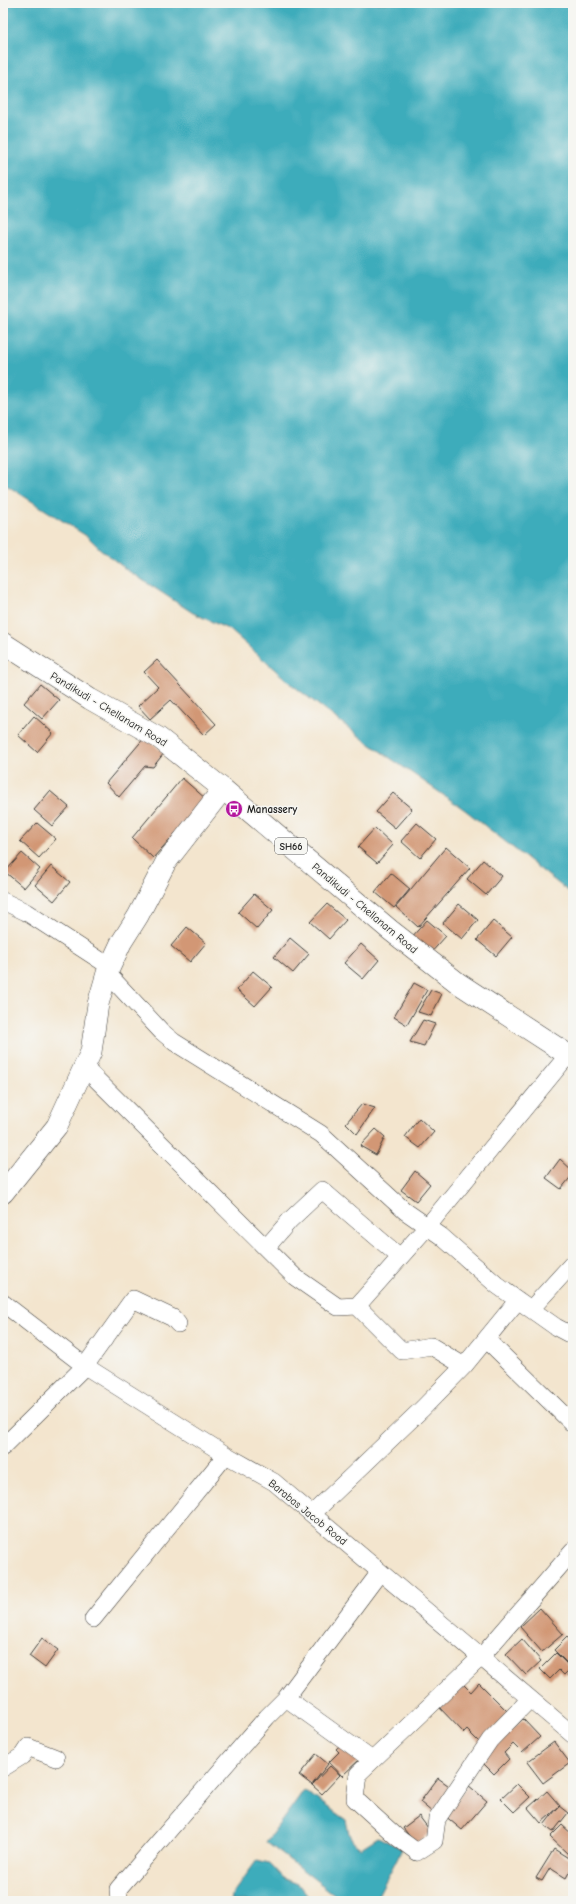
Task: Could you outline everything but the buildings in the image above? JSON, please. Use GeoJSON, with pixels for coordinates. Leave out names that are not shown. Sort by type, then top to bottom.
{"type":"FeatureCollection","features":[{"type":"Feature","properties":{"kind":"main road","name":"Pandikudi - Chellanam Road"},"geometry":{"type":"LineString","coordinates":[[3,643],[90,698],[159,738],[223,789],[390,930],[458,983],[571,1057]]}},
{"type":"Feature","properties":{"kind":"main road"},"geometry":{"type":"LineString","coordinates":[[3,1193],[57,1126],[91,1052],[98,1004],[108,969],[166,862],[223,789]]}},
{"type":"Feature","properties":{"kind":"street"},"geometry":{"type":"LineString","coordinates":[[3,901],[26,912],[108,969],[161,1031],[174,1042],[321,1134],[405,1211],[441,1236],[498,1286],[556,1327],[573,1336]]}},
{"type":"Feature","properties":{"kind":"street"},"geometry":{"type":"LineString","coordinates":[[84,1067],[295,1277],[338,1307],[357,1306],[427,1227],[571,1057]]}},
{"type":"Feature","properties":{"kind":"street"},"geometry":{"type":"LineString","coordinates":[[266,1248],[290,1220],[322,1190],[400,1257]]}},
{"type":"Feature","properties":{"kind":"street"},"geometry":{"type":"LineString","coordinates":[[312,1514],[423,1408],[464,1366],[486,1339],[573,1263]]}},
{"type":"Feature","properties":{"kind":"street"},"geometry":{"type":"LineString","coordinates":[[3,1447],[85,1366],[133,1299],[173,1318],[178,1324]]}},
{"type":"Feature","properties":{"kind":"street","name":"Barabas Jacob Road"},"geometry":{"type":"LineString","coordinates":[[3,1304],[85,1366],[226,1455],[274,1482],[573,1735]]}},
{"type":"Feature","properties":{"kind":"street"},"geometry":{"type":"LineString","coordinates":[[357,1306],[402,1351],[431,1346],[464,1366]]}},
{"type":"Feature","properties":{"kind":"street"},"geometry":{"type":"LineString","coordinates":[[486,1339],[573,1424]]}},
{"type":"Feature","properties":{"kind":"street"},"geometry":{"type":"LineString","coordinates":[[93,1620],[226,1455]]}},
{"type":"Feature","properties":{"kind":"street"},"geometry":{"type":"LineString","coordinates":[[530,1699],[490,1740],[437,1819],[434,1841],[417,1852],[398,1838],[355,1799],[358,1774],[481,1657],[573,1551]]}},
{"type":"Feature","properties":{"kind":"street"},"geometry":{"type":"LineString","coordinates":[[119,1901],[118,1889],[267,1717],[286,1698],[380,1572]]}},
{"type":"Feature","properties":{"kind":"street"},"geometry":{"type":"LineString","coordinates":[[286,1698],[372,1760]]}},
{"type":"Feature","properties":{"kind":"street"},"geometry":{"type":"LineString","coordinates":[[3,1768],[22,1756],[28,1747],[56,1758]]}},
{"type":"Feature","properties":{"kind":"water"},"geometry":{"type":"Polygon","coordinates":[[[3,3],[573,3],[573,895],[465,810],[367,742],[291,684],[230,630],[193,613],[127,570],[99,548],[88,537],[3,483],[3,3]]]}},
{"type":"Feature","properties":{"kind":"water"},"geometry":{"type":"Polygon","coordinates":[[[304,1790],[346,1820],[349,1833],[357,1846],[361,1848],[378,1837],[402,1849],[375,1901],[343,1901],[266,1842],[304,1790]]]}},
{"type":"Feature","properties":{"kind":"water"},"geometry":{"type":"Polygon","coordinates":[[[257,1860],[269,1863],[283,1878],[298,1884],[312,1901],[231,1901],[233,1893],[257,1860]]]}},
{"type":"Feature","properties":{"kind":"place","name":"Manassery"},"geometry":{"type":"Point","coordinates":[234,809]}}]}
